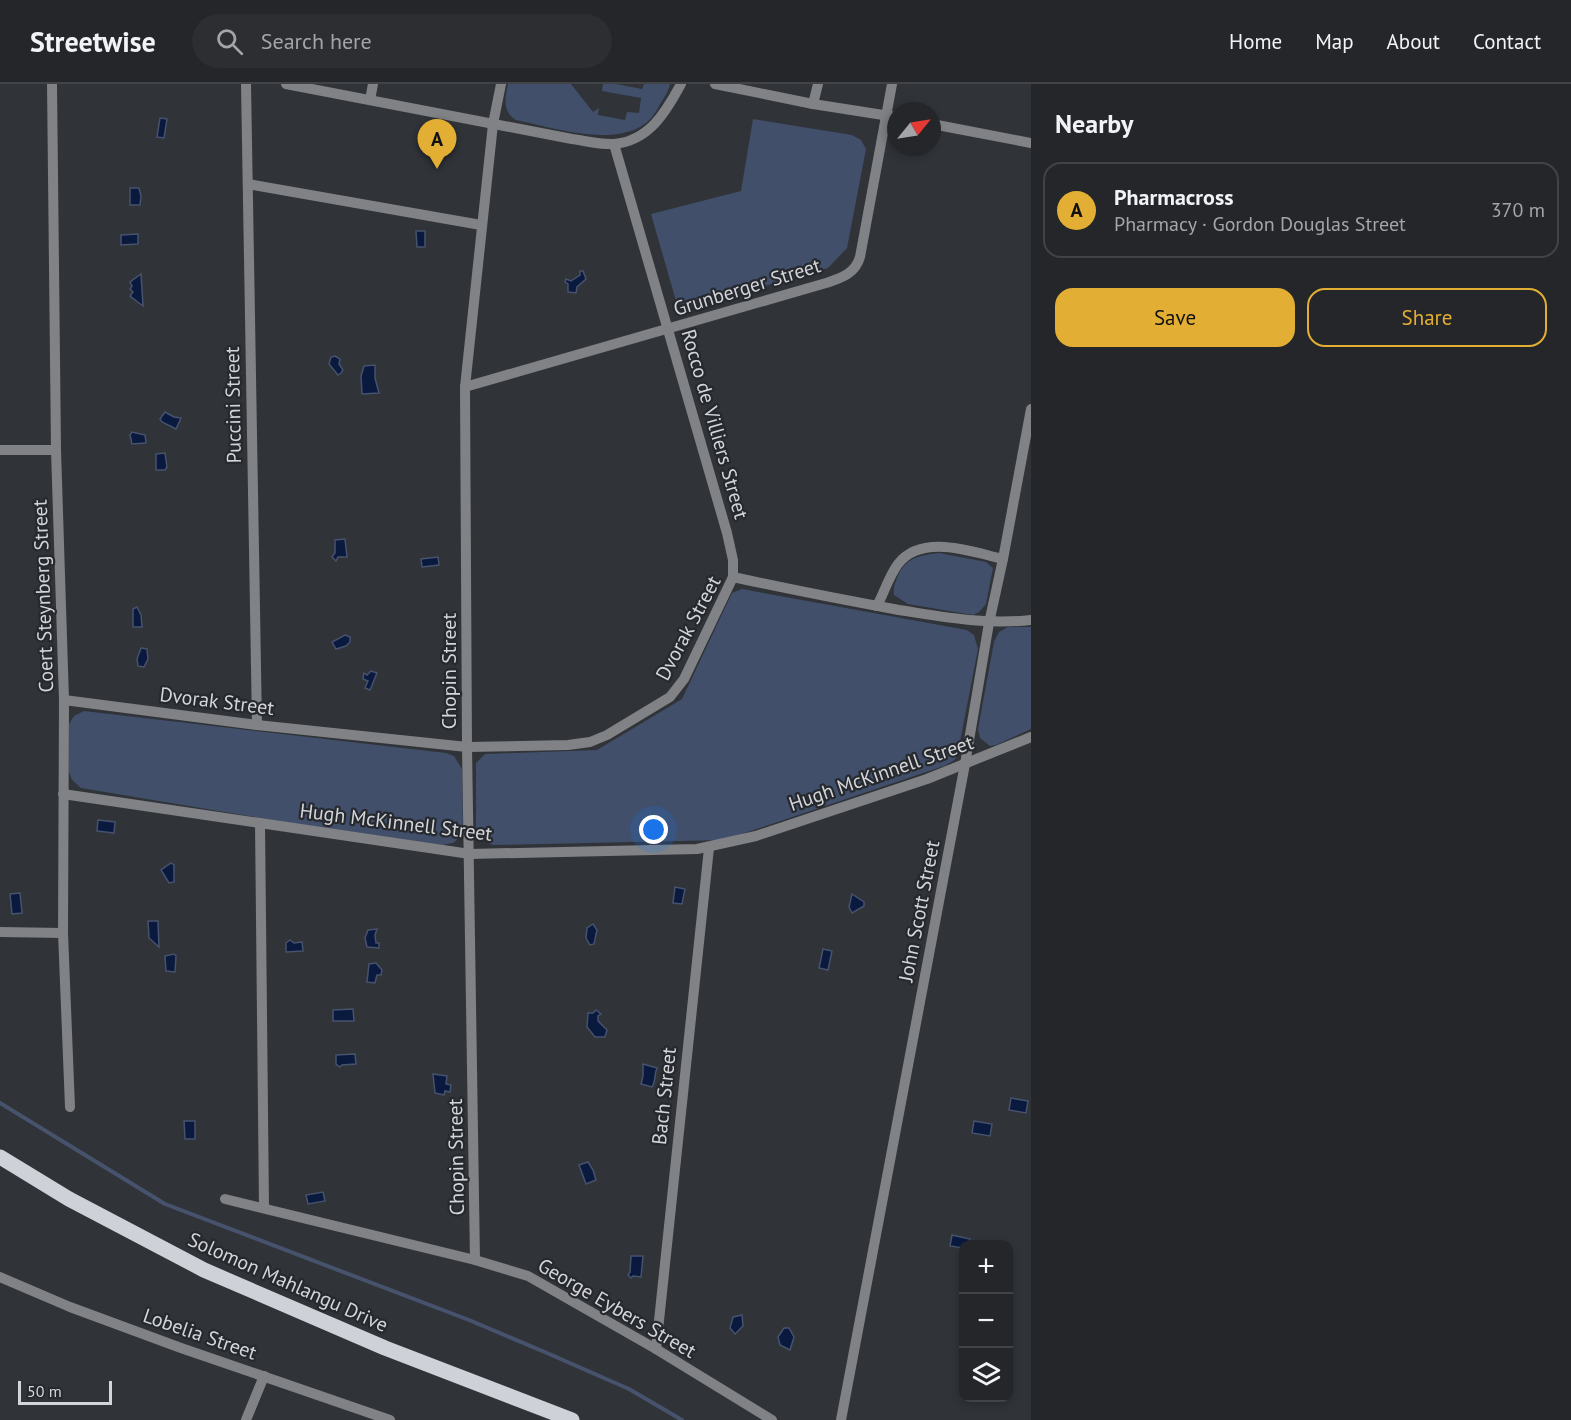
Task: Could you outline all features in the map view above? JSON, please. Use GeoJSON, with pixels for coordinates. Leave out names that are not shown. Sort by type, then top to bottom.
{"type":"FeatureCollection","features":[{"type":"Feature","properties":{"kind":"main road","name":"Solomon Mahlangu Drive"},"geometry":{"type":"LineString","coordinates":[[0,1157],[69,1199],[204,1270],[385,1348],[572,1420]]}},
{"type":"Feature","properties":{"kind":"street","name":"Coert Steynberg Street"},"geometry":{"type":"LineString","coordinates":[[52,84],[56,450],[64,700],[63,933],[70,1107]]}},
{"type":"Feature","properties":{"kind":"street","name":"Puccini Street"},"geometry":{"type":"LineString","coordinates":[[246,84],[257,725]]}},
{"type":"Feature","properties":{"kind":"street"},"geometry":{"type":"LineString","coordinates":[[286,84],[572,139],[614,144],[633,139],[654,126],[665,113],[681,84]]}},
{"type":"Feature","properties":{"kind":"street"},"geometry":{"type":"LineString","coordinates":[[370,100],[373,84]]}},
{"type":"Feature","properties":{"kind":"street","name":"Chopin Street"},"geometry":{"type":"LineString","coordinates":[[476,1260],[467,747],[465,387],[493,124],[501,84]]}},
{"type":"Feature","properties":{"kind":"street"},"geometry":{"type":"LineString","coordinates":[[715,84],[813,104],[887,115]]}},
{"type":"Feature","properties":{"kind":"street"},"geometry":{"type":"LineString","coordinates":[[813,104],[818,84]]}},
{"type":"Feature","properties":{"kind":"street","name":"Grunberger Street"},"geometry":{"type":"LineString","coordinates":[[891,102],[892,84]]}},
{"type":"Feature","properties":{"kind":"street"},"geometry":{"type":"LineString","coordinates":[[941,126],[1031,143]]}},
{"type":"Feature","properties":{"kind":"street","name":"Grunberger Street"},"geometry":{"type":"LineString","coordinates":[[465,387],[826,283],[852,272],[860,257],[887,134]]}},
{"type":"Feature","properties":{"kind":"street","name":"Rocco de Villiers Street"},"geometry":{"type":"LineString","coordinates":[[614,144],[732,548],[733,577]]}},
{"type":"Feature","properties":{"kind":"street"},"geometry":{"type":"LineString","coordinates":[[248,184],[481,225]]}},
{"type":"Feature","properties":{"kind":"street","name":"John Scott Street"},"geometry":{"type":"LineString","coordinates":[[841,1420],[1031,409]]}},
{"type":"Feature","properties":{"kind":"street"},"geometry":{"type":"LineString","coordinates":[[0,450],[56,450]]}},
{"type":"Feature","properties":{"kind":"street"},"geometry":{"type":"LineString","coordinates":[[877,606],[894,569],[910,553],[940,547],[1003,558]]}},
{"type":"Feature","properties":{"kind":"street","name":"Dvorak Street"},"geometry":{"type":"LineString","coordinates":[[64,700],[257,725],[467,747],[568,745],[590,742],[607,735],[670,698],[681,686],[733,577],[877,606],[967,621],[989,623],[1031,620]]}},
{"type":"Feature","properties":{"kind":"street","name":"Hugh McKinnell Street"},"geometry":{"type":"LineString","coordinates":[[63,794],[470,854],[709,848],[756,836],[927,778],[1031,737]]}},
{"type":"Feature","properties":{"kind":"street"},"geometry":{"type":"LineString","coordinates":[[260,823],[264,1207]]}},
{"type":"Feature","properties":{"kind":"street","name":"Bach Street"},"geometry":{"type":"LineString","coordinates":[[656,1349],[709,848]]}},
{"type":"Feature","properties":{"kind":"street"},"geometry":{"type":"LineString","coordinates":[[0,932],[63,933]]}},
{"type":"Feature","properties":{"kind":"street","name":"George Eybers Street"},"geometry":{"type":"LineString","coordinates":[[225,1199],[517,1272],[538,1281],[656,1349],[772,1420]]}},
{"type":"Feature","properties":{"kind":"street","name":"Lobelia Street"},"geometry":{"type":"LineString","coordinates":[[0,1278],[70,1307],[390,1420]]}},
{"type":"Feature","properties":{"kind":"street"},"geometry":{"type":"LineString","coordinates":[[246,1420],[264,1376]]}},
{"type":"Feature","properties":{"kind":"shaded area"},"geometry":{"type":"Polygon","coordinates":[[[508,84],[571,84],[593,112],[599,108],[598,115],[625,120],[627,112],[639,113],[641,98],[602,91],[603,84],[642,89],[644,84],[670,84],[658,108],[647,122],[631,131],[613,135],[593,135],[516,120],[507,109],[508,84]]]}},
{"type":"Feature","properties":{"kind":"shaded area"},"geometry":{"type":"Polygon","coordinates":[[[160,118],[167,119],[164,138],[157,137],[160,118]]]}},
{"type":"Feature","properties":{"kind":"shaded area"},"geometry":{"type":"Polygon","coordinates":[[[753,119],[852,135],[861,140],[866,149],[847,248],[828,268],[688,308],[676,301],[651,214],[741,191],[753,119]]]}},
{"type":"Feature","properties":{"kind":"shaded area"},"geometry":{"type":"Polygon","coordinates":[[[130,188],[139,188],[140,205],[130,205],[130,188]]]}},
{"type":"Feature","properties":{"kind":"shaded area"},"geometry":{"type":"Polygon","coordinates":[[[416,231],[425,231],[425,247],[417,247],[416,231]]]}},
{"type":"Feature","properties":{"kind":"shaded area"},"geometry":{"type":"Polygon","coordinates":[[[138,234],[138,244],[121,245],[121,235],[138,234]]]}},
{"type":"Feature","properties":{"kind":"shaded area"},"geometry":{"type":"Polygon","coordinates":[[[580,271],[583,271],[586,279],[577,287],[576,293],[568,292],[566,279],[571,281],[580,275],[580,271]]]}},
{"type":"Feature","properties":{"kind":"shaded area"},"geometry":{"type":"Polygon","coordinates":[[[141,274],[143,306],[130,296],[133,292],[130,289],[132,286],[130,282],[141,274]]]}},
{"type":"Feature","properties":{"kind":"shaded area"},"geometry":{"type":"Polygon","coordinates":[[[335,356],[340,359],[339,364],[343,370],[338,375],[329,364],[331,357],[335,356]]]}},
{"type":"Feature","properties":{"kind":"shaded area"},"geometry":{"type":"Polygon","coordinates":[[[375,365],[375,378],[379,393],[362,394],[361,376],[364,366],[375,365]]]}},
{"type":"Feature","properties":{"kind":"shaded area"},"geometry":{"type":"Polygon","coordinates":[[[165,412],[181,418],[176,429],[160,419],[165,412]]]}},
{"type":"Feature","properties":{"kind":"shaded area"},"geometry":{"type":"Polygon","coordinates":[[[132,432],[145,435],[146,443],[132,444],[130,435],[132,432]]]}},
{"type":"Feature","properties":{"kind":"shaded area"},"geometry":{"type":"Polygon","coordinates":[[[165,453],[167,467],[165,470],[156,470],[156,454],[165,453]]]}},
{"type":"Feature","properties":{"kind":"shaded area"},"geometry":{"type":"Polygon","coordinates":[[[345,539],[347,557],[338,557],[336,561],[332,557],[335,553],[335,540],[345,539]]]}},
{"type":"Feature","properties":{"kind":"shaded area"},"geometry":{"type":"Polygon","coordinates":[[[939,553],[986,562],[993,568],[986,604],[979,612],[973,615],[908,604],[894,595],[894,586],[907,563],[924,555],[939,553]]]}},
{"type":"Feature","properties":{"kind":"shaded area"},"geometry":{"type":"Polygon","coordinates":[[[438,557],[439,565],[422,567],[421,559],[438,557]]]}},
{"type":"Feature","properties":{"kind":"shaded area"},"geometry":{"type":"Polygon","coordinates":[[[742,589],[967,630],[974,635],[978,649],[957,757],[944,766],[724,840],[493,845],[480,839],[476,827],[476,763],[485,754],[597,750],[682,699],[732,593],[742,589]]]}},
{"type":"Feature","properties":{"kind":"shaded area"},"geometry":{"type":"Polygon","coordinates":[[[137,607],[141,615],[142,627],[133,627],[133,609],[137,607]]]}},
{"type":"Feature","properties":{"kind":"shaded area"},"geometry":{"type":"Polygon","coordinates":[[[1008,627],[1031,627],[1031,729],[990,746],[980,738],[978,729],[994,642],[999,632],[1008,627]]]}},
{"type":"Feature","properties":{"kind":"shaded area"},"geometry":{"type":"Polygon","coordinates":[[[345,635],[350,637],[350,642],[336,649],[332,642],[345,635]]]}},
{"type":"Feature","properties":{"kind":"shaded area"},"geometry":{"type":"Polygon","coordinates":[[[141,648],[147,649],[148,659],[144,667],[138,666],[137,659],[141,648]]]}},
{"type":"Feature","properties":{"kind":"shaded area"},"geometry":{"type":"Polygon","coordinates":[[[371,671],[377,673],[370,690],[365,688],[368,681],[363,679],[364,673],[367,675],[371,671]]]}},
{"type":"Feature","properties":{"kind":"shaded area"},"geometry":{"type":"Polygon","coordinates":[[[84,711],[446,753],[454,756],[462,769],[463,834],[453,843],[442,845],[278,821],[81,788],[72,780],[69,772],[69,724],[74,716],[84,711]]]}},
{"type":"Feature","properties":{"kind":"shaded area"},"geometry":{"type":"Polygon","coordinates":[[[98,820],[115,822],[114,833],[97,831],[98,820]]]}},
{"type":"Feature","properties":{"kind":"shaded area"},"geometry":{"type":"Polygon","coordinates":[[[171,863],[174,865],[174,882],[169,883],[161,870],[171,863]]]}},
{"type":"Feature","properties":{"kind":"shaded area"},"geometry":{"type":"Polygon","coordinates":[[[675,887],[685,889],[682,904],[673,903],[675,887]]]}},
{"type":"Feature","properties":{"kind":"shaded area"},"geometry":{"type":"Polygon","coordinates":[[[20,893],[22,913],[12,914],[10,894],[20,893]]]}},
{"type":"Feature","properties":{"kind":"shaded area"},"geometry":{"type":"Polygon","coordinates":[[[852,894],[864,902],[864,906],[852,913],[849,907],[852,894]]]}},
{"type":"Feature","properties":{"kind":"shaded area"},"geometry":{"type":"Polygon","coordinates":[[[148,921],[158,921],[159,947],[149,938],[148,921]]]}},
{"type":"Feature","properties":{"kind":"shaded area"},"geometry":{"type":"Polygon","coordinates":[[[593,924],[597,930],[594,944],[590,945],[586,938],[587,928],[593,924]]]}},
{"type":"Feature","properties":{"kind":"shaded area"},"geometry":{"type":"Polygon","coordinates":[[[377,929],[375,935],[379,948],[367,947],[365,938],[368,930],[377,929]]]}},
{"type":"Feature","properties":{"kind":"shaded area"},"geometry":{"type":"Polygon","coordinates":[[[290,940],[294,943],[302,942],[303,951],[286,952],[286,943],[290,940]]]}},
{"type":"Feature","properties":{"kind":"shaded area"},"geometry":{"type":"Polygon","coordinates":[[[823,949],[832,951],[828,970],[819,968],[823,949]]]}},
{"type":"Feature","properties":{"kind":"shaded area"},"geometry":{"type":"Polygon","coordinates":[[[174,954],[176,956],[175,972],[166,971],[165,956],[174,954]]]}},
{"type":"Feature","properties":{"kind":"shaded area"},"geometry":{"type":"Polygon","coordinates":[[[376,963],[382,970],[381,975],[377,975],[375,983],[367,982],[369,964],[376,963]]]}},
{"type":"Feature","properties":{"kind":"shaded area"},"geometry":{"type":"Polygon","coordinates":[[[353,1009],[354,1021],[333,1021],[333,1010],[353,1009]]]}},
{"type":"Feature","properties":{"kind":"shaded area"},"geometry":{"type":"Polygon","coordinates":[[[596,1010],[601,1014],[598,1016],[598,1021],[607,1030],[605,1037],[595,1037],[587,1027],[588,1013],[596,1010]]]}},
{"type":"Feature","properties":{"kind":"shaded area"},"geometry":{"type":"Polygon","coordinates":[[[355,1054],[356,1064],[340,1067],[336,1064],[336,1055],[355,1054]]]}},
{"type":"Feature","properties":{"kind":"shaded area"},"geometry":{"type":"Polygon","coordinates":[[[643,1064],[657,1068],[652,1087],[641,1084],[643,1064]]]}},
{"type":"Feature","properties":{"kind":"shaded area"},"geometry":{"type":"Polygon","coordinates":[[[433,1074],[447,1076],[446,1084],[451,1085],[450,1092],[445,1091],[444,1095],[435,1093],[433,1074]]]}},
{"type":"Feature","properties":{"kind":"shaded area"},"geometry":{"type":"Polygon","coordinates":[[[1011,1098],[1028,1101],[1026,1113],[1009,1110],[1011,1098]]]}},
{"type":"Feature","properties":{"kind":"shaded area"},"geometry":{"type":"Polygon","coordinates":[[[184,1121],[195,1121],[195,1139],[185,1139],[184,1121]]]}},
{"type":"Feature","properties":{"kind":"shaded area"},"geometry":{"type":"Polygon","coordinates":[[[974,1121],[992,1124],[990,1136],[972,1133],[974,1121]]]}},
{"type":"Feature","properties":{"kind":"shaded area"},"geometry":{"type":"Polygon","coordinates":[[[588,1162],[596,1180],[586,1184],[579,1165],[588,1162]]]}},
{"type":"Feature","properties":{"kind":"shaded area"},"geometry":{"type":"Polygon","coordinates":[[[323,1192],[325,1201],[308,1204],[306,1195],[323,1192]]]}},
{"type":"Feature","properties":{"kind":"shaded area"},"geometry":{"type":"Polygon","coordinates":[[[952,1235],[970,1239],[959,1240],[959,1247],[950,1246],[952,1235]]]}},
{"type":"Feature","properties":{"kind":"shaded area"},"geometry":{"type":"Polygon","coordinates":[[[631,1256],[643,1256],[641,1277],[631,1278],[628,1275],[631,1256]]]}},
{"type":"Feature","properties":{"kind":"shaded area"},"geometry":{"type":"Polygon","coordinates":[[[742,1315],[743,1326],[735,1334],[730,1328],[733,1317],[742,1315]]]}},
{"type":"Feature","properties":{"kind":"shaded area"},"geometry":{"type":"Polygon","coordinates":[[[784,1328],[789,1328],[794,1337],[790,1350],[780,1345],[778,1337],[784,1328]]]}},
{"type":"Feature","properties":{"kind":"waterway"},"geometry":{"type":"LineString","coordinates":[[0,1103],[165,1204],[469,1320],[629,1389],[682,1420]]}},
{"type":"Feature","properties":{"kind":"place","name":"Pharmacross"},"geometry":{"type":"Point","coordinates":[437,169]}}]}
